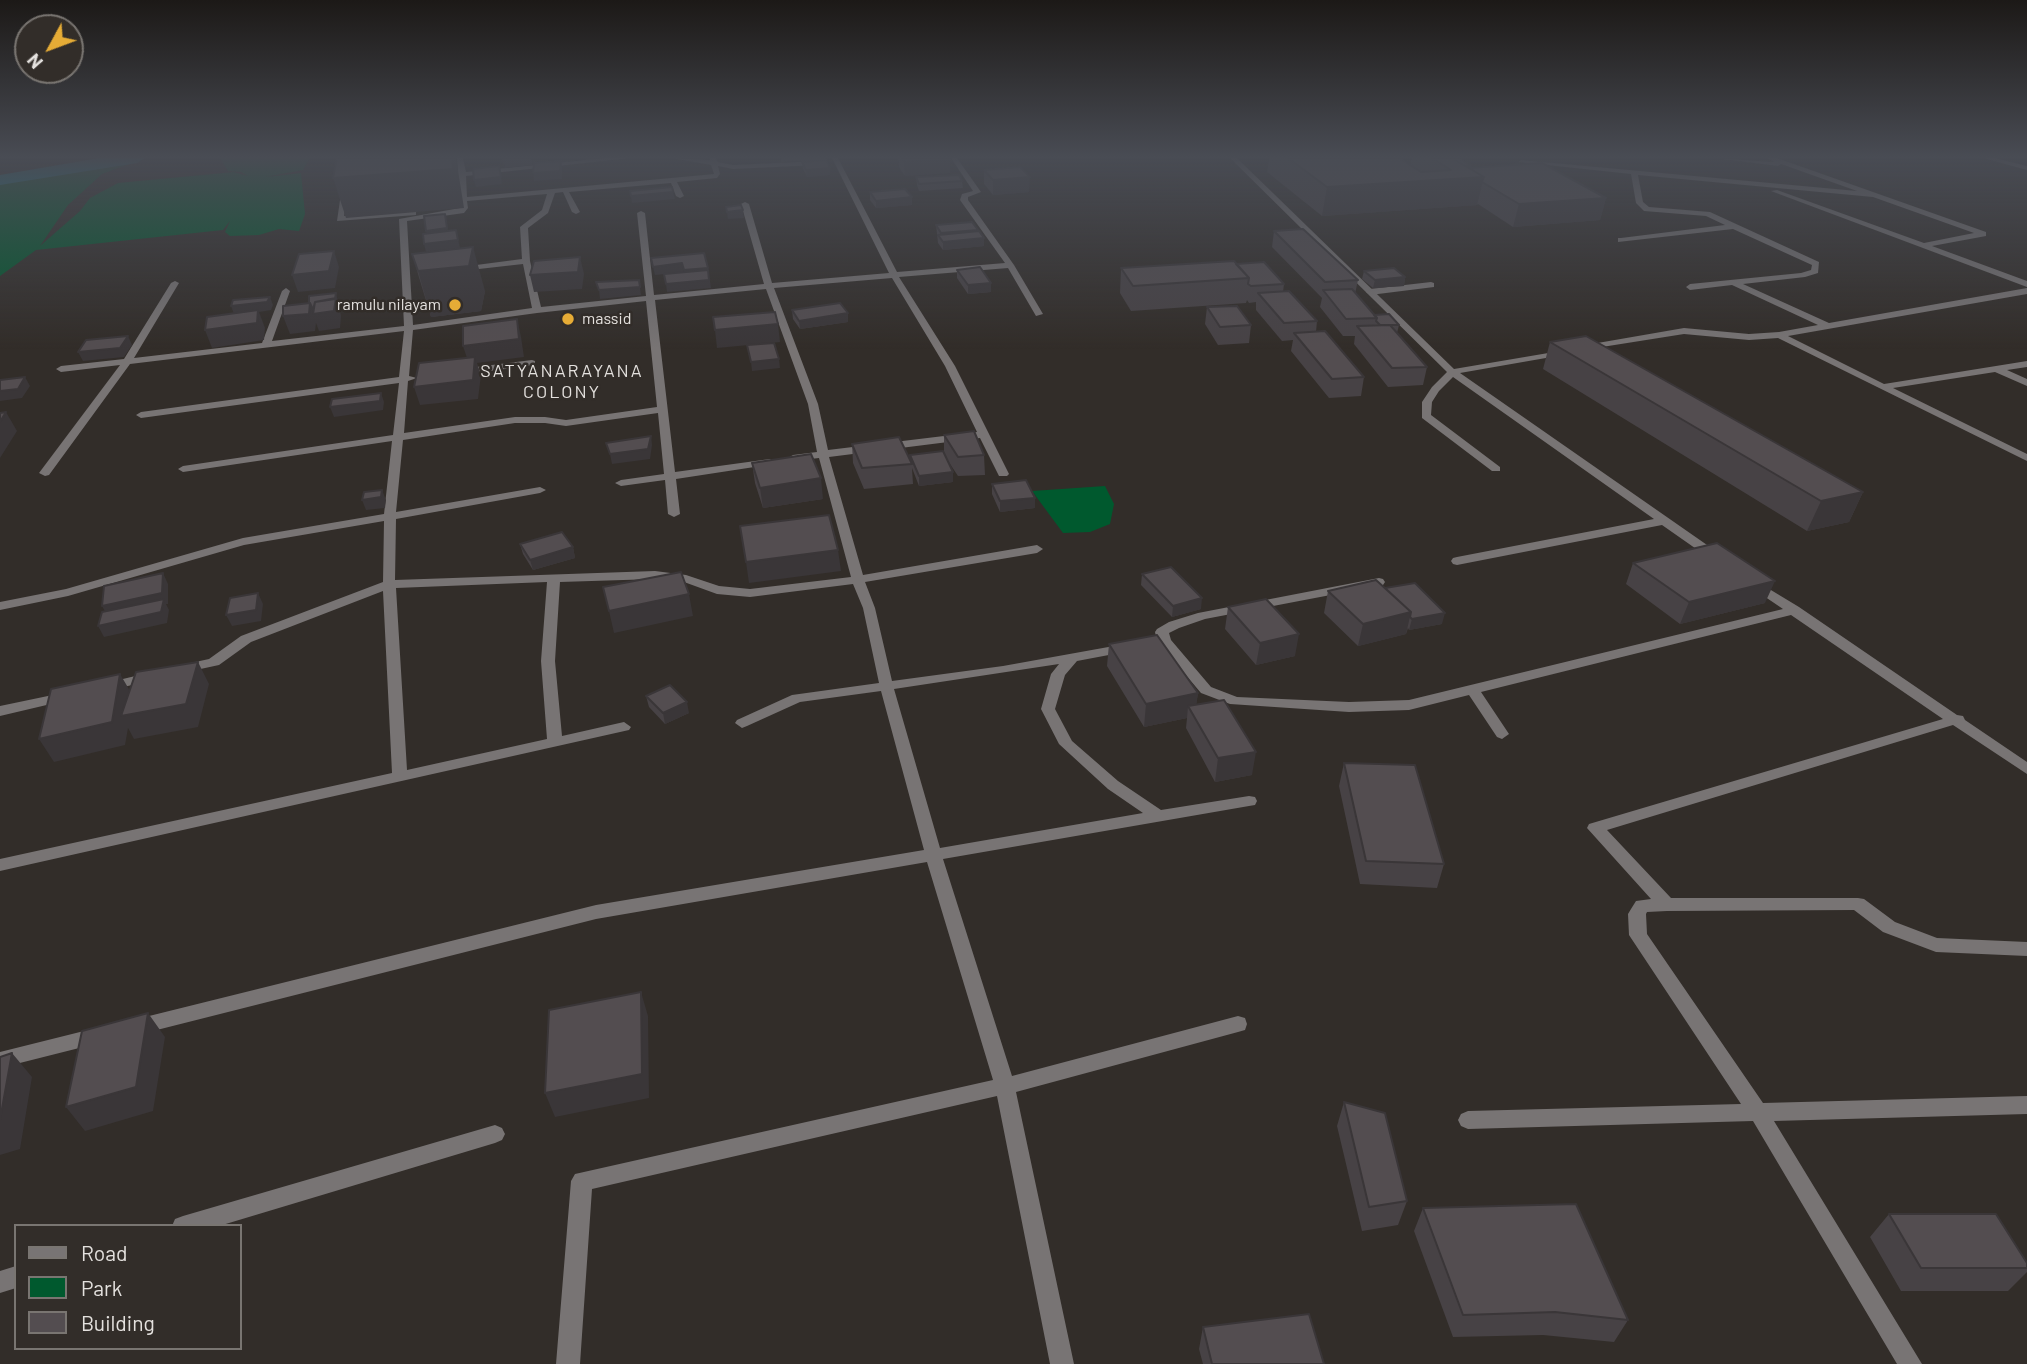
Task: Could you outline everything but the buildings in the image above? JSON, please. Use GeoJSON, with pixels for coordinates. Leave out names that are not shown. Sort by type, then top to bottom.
{"type":"FeatureCollection","features":[{"type":"Feature","properties":{"kind":"street"},"geometry":{"type":"LineString","coordinates":[[330,226],[375,222]]}},
{"type":"Feature","properties":{"kind":"street"},"geometry":{"type":"LineString","coordinates":[[400,776],[389,584],[390,516],[399,438],[412,379],[403,222]]}},
{"type":"Feature","properties":{"kind":"street"},"geometry":{"type":"LineString","coordinates":[[531,222],[524,227],[526,261],[537,310]]}},
{"type":"Feature","properties":{"kind":"street"},"geometry":{"type":"LineString","coordinates":[[642,222],[674,514]]}},
{"type":"Feature","properties":{"kind":"street"},"geometry":{"type":"LineString","coordinates":[[750,222],[769,286],[813,404],[823,454],[858,580],[869,608],[886,684],[933,853],[1005,1086],[1062,1364]]}},
{"type":"Feature","properties":{"kind":"street"},"geometry":{"type":"LineString","coordinates":[[867,222],[894,275],[950,366],[1003,474]]}},
{"type":"Feature","properties":{"kind":"street"},"geometry":{"type":"LineString","coordinates":[[979,222],[1010,265],[1039,314]]}},
{"type":"Feature","properties":{"kind":"street"},"geometry":{"type":"LineString","coordinates":[[1298,222],[1452,372],[1728,566]]}},
{"type":"Feature","properties":{"kind":"street"},"geometry":{"type":"LineString","coordinates":[[1690,287],[1802,275],[1815,271],[1816,264],[1721,222]]}},
{"type":"Feature","properties":{"kind":"street"},"geometry":{"type":"LineString","coordinates":[[1857,222],[2027,284]]}},
{"type":"Feature","properties":{"kind":"street"},"geometry":{"type":"LineString","coordinates":[[1922,246],[1983,234],[1948,222]]}},
{"type":"Feature","properties":{"kind":"street"},"geometry":{"type":"LineString","coordinates":[[1621,240],[1731,226]]}},
{"type":"Feature","properties":{"kind":"street"},"geometry":{"type":"LineString","coordinates":[[455,270],[526,261]]}},
{"type":"Feature","properties":{"kind":"street"},"geometry":{"type":"LineString","coordinates":[[61,369],[410,328],[537,310],[1010,265]]}},
{"type":"Feature","properties":{"kind":"street"},"geometry":{"type":"LineString","coordinates":[[407,276],[419,274]]}},
{"type":"Feature","properties":{"kind":"street"},"geometry":{"type":"LineString","coordinates":[[1733,282],[1828,327]]}},
{"type":"Feature","properties":{"kind":"street"},"geometry":{"type":"LineString","coordinates":[[45,473],[128,360],[175,283]]}},
{"type":"Feature","properties":{"kind":"street"},"geometry":{"type":"LineString","coordinates":[[1370,292],[1431,285]]}},
{"type":"Feature","properties":{"kind":"street"},"geometry":{"type":"LineString","coordinates":[[266,345],[286,291]]}},
{"type":"Feature","properties":{"kind":"street"},"geometry":{"type":"LineString","coordinates":[[1496,470],[1426,416],[1427,402],[1435,389],[1452,372],[1684,331],[1737,337],[1779,335],[2027,291]]}},
{"type":"Feature","properties":{"kind":"street"},"geometry":{"type":"LineString","coordinates":[[1779,335],[2027,458]]}},
{"type":"Feature","properties":{"kind":"street"},"geometry":{"type":"LineString","coordinates":[[443,374],[532,363]]}},
{"type":"Feature","properties":{"kind":"street"},"geometry":{"type":"LineString","coordinates":[[1881,387],[2027,364]]}},
{"type":"Feature","properties":{"kind":"street"},"geometry":{"type":"LineString","coordinates":[[1996,369],[2027,383]]}},
{"type":"Feature","properties":{"kind":"street"},"geometry":{"type":"LineString","coordinates":[[141,415],[412,379]]}},
{"type":"Feature","properties":{"kind":"street"},"geometry":{"type":"LineString","coordinates":[[183,469],[515,420],[545,419],[566,424],[661,410]]}},
{"type":"Feature","properties":{"kind":"street"},"geometry":{"type":"LineString","coordinates":[[621,483],[983,434]]}},
{"type":"Feature","properties":{"kind":"street"},"geometry":{"type":"LineString","coordinates":[[0,606],[68,592],[243,542],[540,490]]}},
{"type":"Feature","properties":{"kind":"street"},"geometry":{"type":"LineString","coordinates":[[1457,561],[1663,521]]}},
{"type":"Feature","properties":{"kind":"street"},"geometry":{"type":"LineString","coordinates":[[0,711],[214,662],[246,639],[389,584],[663,575],[686,579],[717,590],[750,593],[858,580],[1037,549]]}},
{"type":"Feature","properties":{"kind":"street"},"geometry":{"type":"LineString","coordinates":[[554,578],[548,661],[555,742]]}},
{"type":"Feature","properties":{"kind":"street"},"geometry":{"type":"LineString","coordinates":[[1750,581],[1958,719],[2027,769]]}},
{"type":"Feature","properties":{"kind":"street"},"geometry":{"type":"LineString","coordinates":[[742,723],[797,698],[1003,670],[1151,644],[1174,625],[1203,616],[1379,582]]}},
{"type":"Feature","properties":{"kind":"street"},"geometry":{"type":"LineString","coordinates":[[1151,644],[1206,691],[1235,701],[1349,707],[1409,705],[1794,610]]}},
{"type":"Feature","properties":{"kind":"street"},"geometry":{"type":"LineString","coordinates":[[1072,658],[1058,674],[1048,709],[1066,744],[1113,785],[1158,816]]}},
{"type":"Feature","properties":{"kind":"street"},"geometry":{"type":"LineString","coordinates":[[1473,690],[1502,734]]}},
{"type":"Feature","properties":{"kind":"street"},"geometry":{"type":"LineString","coordinates":[[1667,905],[1595,828],[1958,719]]}},
{"type":"Feature","properties":{"kind":"street"},"geometry":{"type":"LineString","coordinates":[[0,865],[624,727]]}},
{"type":"Feature","properties":{"kind":"street"},"geometry":{"type":"LineString","coordinates":[[0,1060],[374,970],[596,912],[933,853],[1249,802]]}},
{"type":"Feature","properties":{"kind":"street"},"geometry":{"type":"LineString","coordinates":[[1910,1364],[1758,1112],[1638,935],[1637,915],[1643,906],[1858,904],[1889,927],[1936,945],[2027,949]]}},
{"type":"Feature","properties":{"kind":"street"},"geometry":{"type":"LineString","coordinates":[[568,1364],[582,1181],[1005,1086],[1238,1024]]}},
{"type":"Feature","properties":{"kind":"street"},"geometry":{"type":"LineString","coordinates":[[1468,1120],[2027,1105]]}},
{"type":"Feature","properties":{"kind":"street"},"geometry":{"type":"LineString","coordinates":[[190,1224],[495,1134]]}},
{"type":"Feature","properties":{"kind":"green space"},"geometry":{"type":"Polygon","coordinates":[[[0,222],[57,222],[40,246],[68,222],[229,222],[223,230],[36,250],[0,276],[0,222]]]}},
{"type":"Feature","properties":{"kind":"green space"},"geometry":{"type":"Polygon","coordinates":[[[230,222],[302,222],[299,231],[279,229],[259,235],[230,236],[225,232],[230,222]]]}},
{"type":"Feature","properties":{"kind":"green space"},"geometry":{"type":"Polygon","coordinates":[[[1105,486],[1114,504],[1110,524],[1090,532],[1063,533],[1032,491],[1105,486]]]}},
{"type":"Feature","properties":{"kind":"place","name":"ramulu nilayam"},"geometry":{"type":"Point","coordinates":[455,305]}},
{"type":"Feature","properties":{"kind":"place","name":"massid"},"geometry":{"type":"Point","coordinates":[568,319]}},
{"type":"Feature","properties":{"kind":"district","name":"SATYANARAYANA COLONY"},"geometry":{"type":"Point","coordinates":[562,381]}}]}
